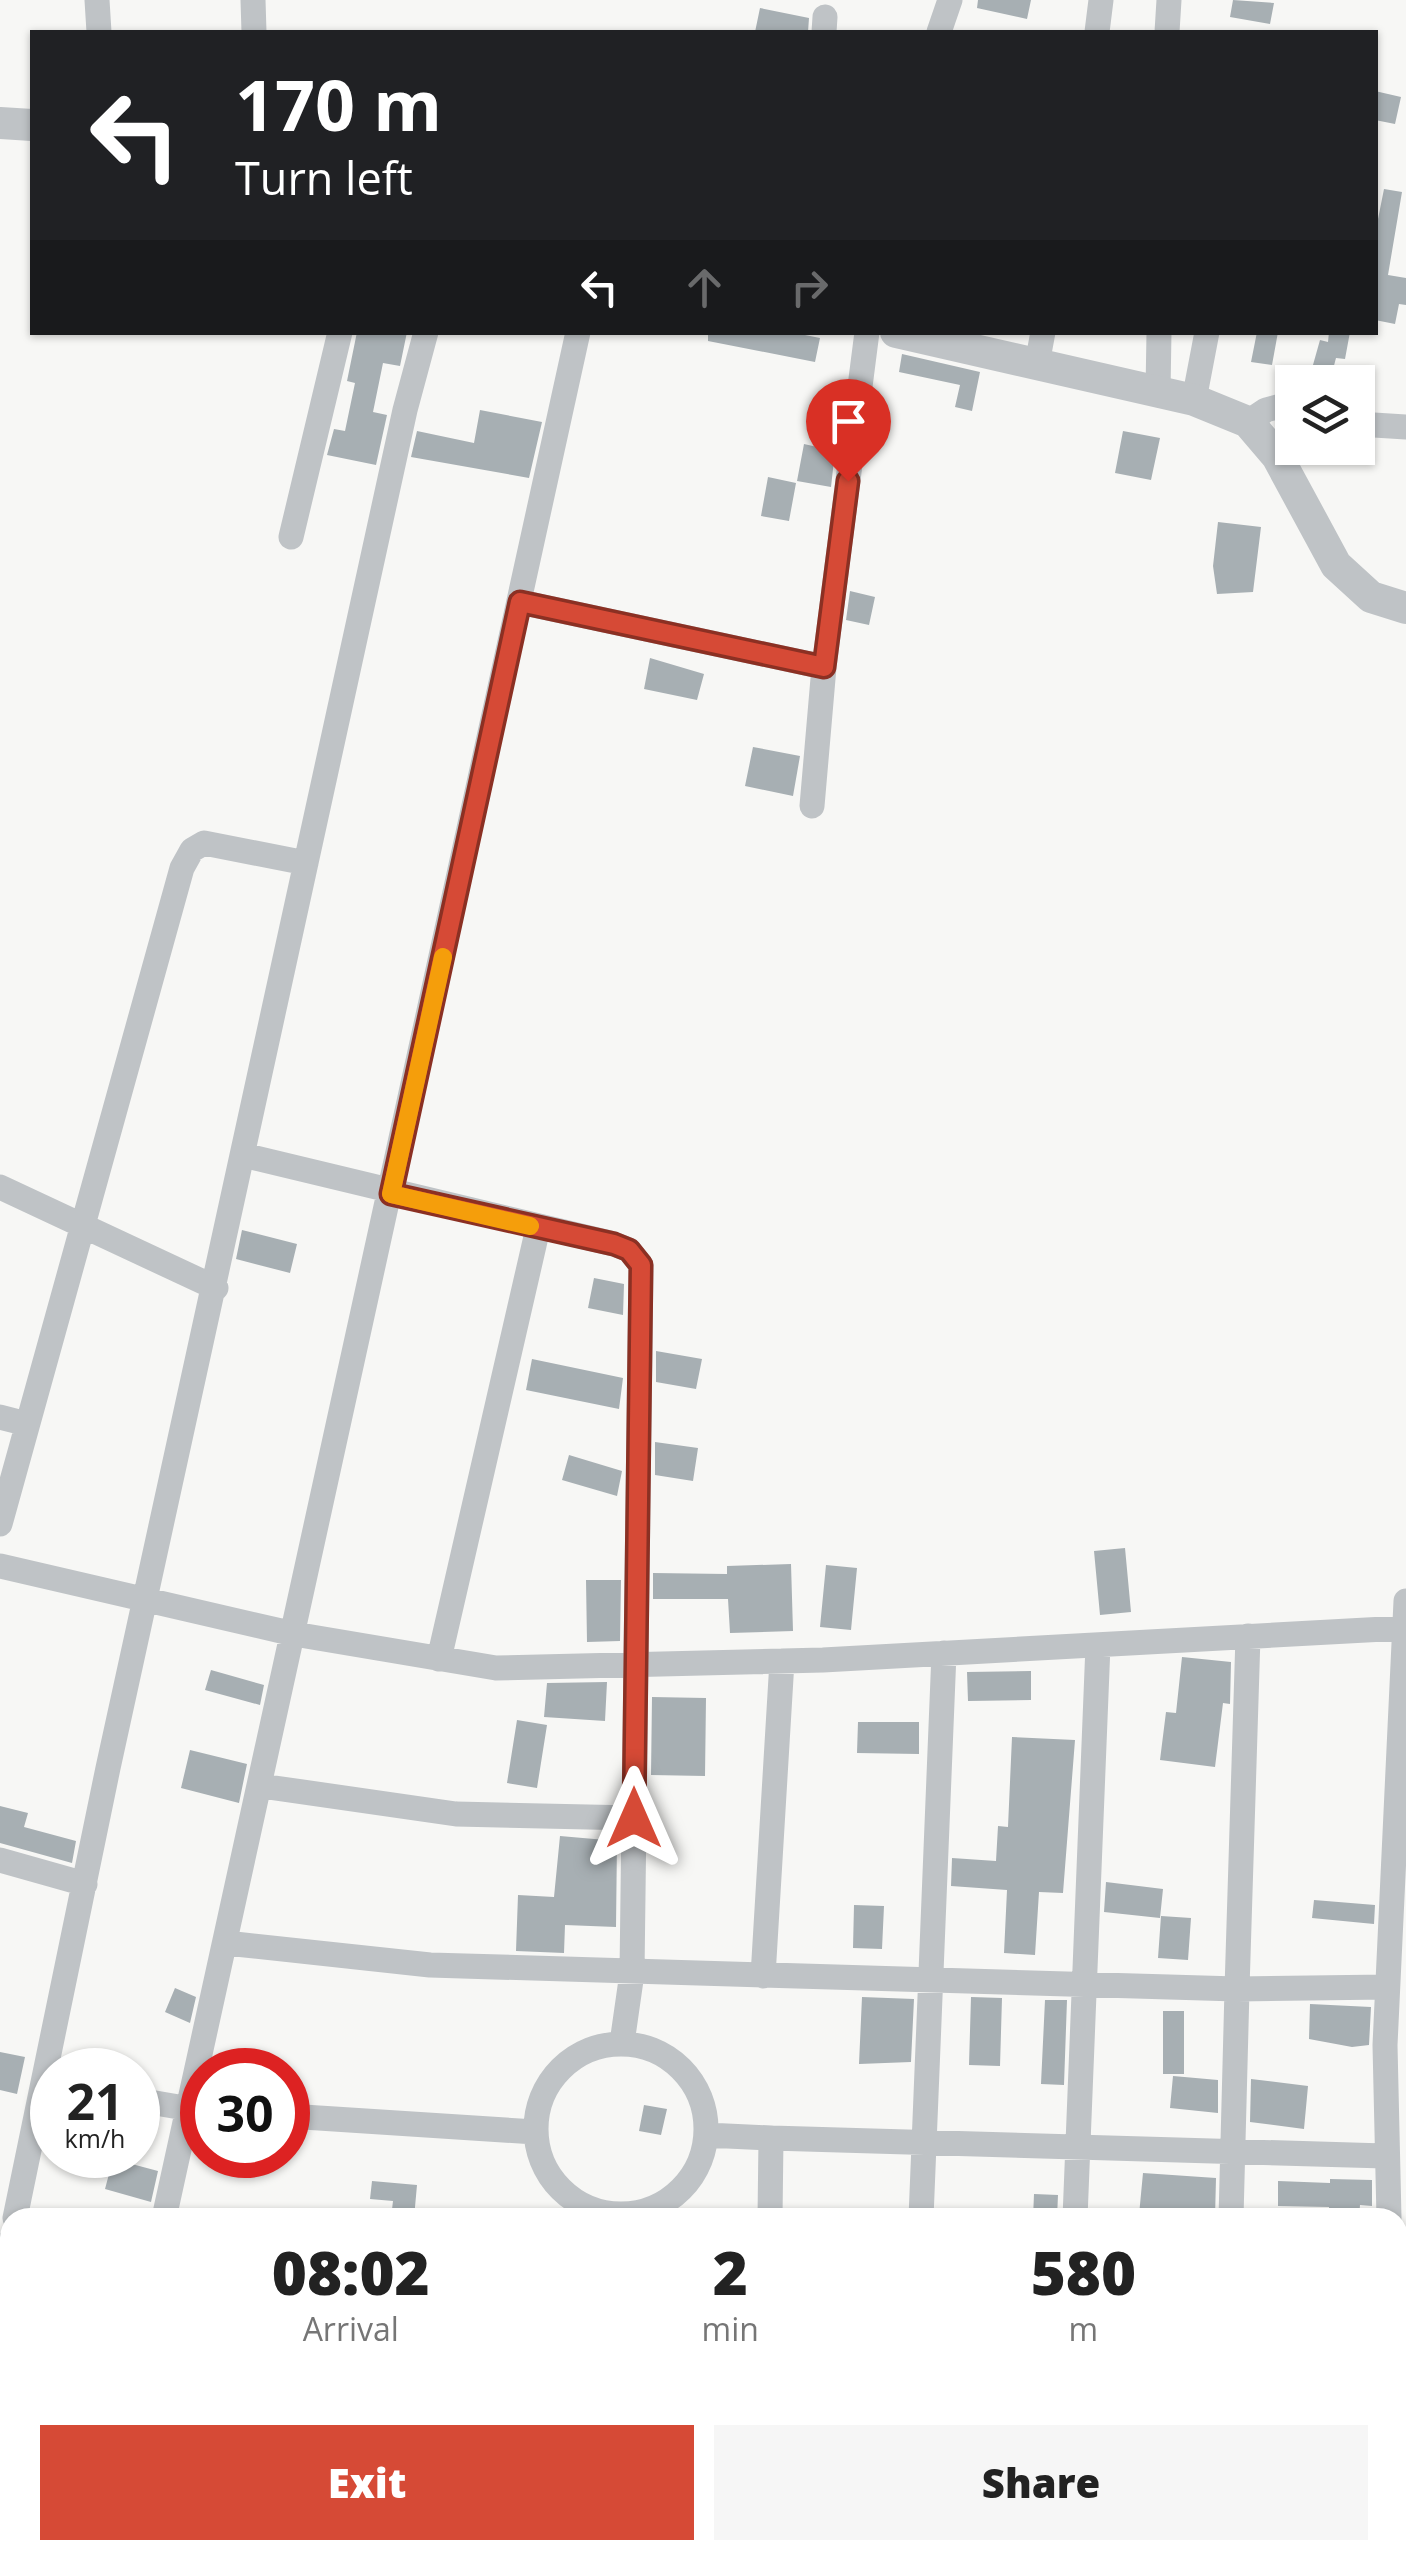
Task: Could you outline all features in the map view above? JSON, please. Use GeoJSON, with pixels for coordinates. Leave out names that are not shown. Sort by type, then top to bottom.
{"type":"FeatureCollection","features":[{"type":"Feature","properties":{"kind":"street"},"geometry":{"type":"LineString","coordinates":[[97,0],[99,30]]}},
{"type":"Feature","properties":{"kind":"street"},"geometry":{"type":"LineString","coordinates":[[253,0],[254,30]]}},
{"type":"Feature","properties":{"kind":"street"},"geometry":{"type":"LineString","coordinates":[[940,30],[950,0]]}},
{"type":"Feature","properties":{"kind":"street"},"geometry":{"type":"LineString","coordinates":[[1097,30],[1101,0]]}},
{"type":"Feature","properties":{"kind":"street"},"geometry":{"type":"LineString","coordinates":[[1167,30],[1168,0]]}},
{"type":"Feature","properties":{"kind":"street"},"geometry":{"type":"LineString","coordinates":[[0,123],[30,124]]}},
{"type":"Feature","properties":{"kind":"street"},"geometry":{"type":"LineString","coordinates":[[292,537],[339,335]]}},
{"type":"Feature","properties":{"kind":"street"},"geometry":{"type":"LineString","coordinates":[[54,2048],[145,1599],[425,335]]}},
{"type":"Feature","properties":{"kind":"street"},"geometry":{"type":"LineString","coordinates":[[207,2048],[226,1943],[577,335]]}},
{"type":"Feature","properties":{"kind":"street"},"geometry":{"type":"LineString","coordinates":[[812,806],[824,667],[867,335]]}},
{"type":"Feature","properties":{"kind":"street"},"geometry":{"type":"LineString","coordinates":[[922,335],[1040,348],[1248,422],[1277,456],[1336,565],[1370,597],[1406,608]]}},
{"type":"Feature","properties":{"kind":"street"},"geometry":{"type":"LineString","coordinates":[[1158,391],[1159,335]]}},
{"type":"Feature","properties":{"kind":"street"},"geometry":{"type":"LineString","coordinates":[[1194,400],[1206,335]]}},
{"type":"Feature","properties":{"kind":"street"},"geometry":{"type":"LineString","coordinates":[[1248,422],[1275,408]]}},
{"type":"Feature","properties":{"kind":"street"},"geometry":{"type":"LineString","coordinates":[[1375,424],[1405,423]]}},
{"type":"Feature","properties":{"kind":"street"},"geometry":{"type":"LineString","coordinates":[[520,602],[824,667]]}},
{"type":"Feature","properties":{"kind":"street"},"geometry":{"type":"LineString","coordinates":[[0,1524],[182,868],[192,850],[204,842],[219,842],[306,863]]}},
{"type":"Feature","properties":{"kind":"street"},"geometry":{"type":"LineString","coordinates":[[243,1155],[391,1194],[614,1244],[629,1250],[641,1265],[632,1973],[622,2043]]}},
{"type":"Feature","properties":{"kind":"street"},"geometry":{"type":"LineString","coordinates":[[0,1187],[216,1288]]}},
{"type":"Feature","properties":{"kind":"street"},"geometry":{"type":"LineString","coordinates":[[439,1658],[538,1228]]}},
{"type":"Feature","properties":{"kind":"street"},"geometry":{"type":"LineString","coordinates":[[0,1417],[27,1424]]}},
{"type":"Feature","properties":{"kind":"street"},"geometry":{"type":"LineString","coordinates":[[0,1566],[294,1634],[496,1668],[782,1661],[1404,1628]]}},
{"type":"Feature","properties":{"kind":"street"},"geometry":{"type":"LineString","coordinates":[[1388,2208],[1385,2156],[1396,2034],[1388,1986],[1406,1601]]}},
{"type":"Feature","properties":{"kind":"street"},"geometry":{"type":"LineString","coordinates":[[1231,2208],[1248,1636]]}},
{"type":"Feature","properties":{"kind":"street"},"geometry":{"type":"LineString","coordinates":[[1076,2208],[1098,1644]]}},
{"type":"Feature","properties":{"kind":"street"},"geometry":{"type":"LineString","coordinates":[[921,2208],[944,1653]]}},
{"type":"Feature","properties":{"kind":"street"},"geometry":{"type":"LineString","coordinates":[[763,1976],[782,1661]]}},
{"type":"Feature","properties":{"kind":"street"},"geometry":{"type":"LineString","coordinates":[[261,1786],[456,1814],[634,1818]]}},
{"type":"Feature","properties":{"kind":"street"},"geometry":{"type":"LineString","coordinates":[[0,1860],[85,1884]]}},
{"type":"Feature","properties":{"kind":"street"},"geometry":{"type":"LineString","coordinates":[[226,1943],[430,1964],[632,1973],[1236,1989],[1388,1986]]}},
{"type":"Feature","properties":{"kind":"street"},"geometry":{"type":"LineString","coordinates":[[594,2208],[580,2204],[556,2186],[541,2161],[535,2132],[539,2103],[552,2077],[573,2057],[622,2043],[652,2049],[675,2063],[693,2084],[704,2109],[706,2136],[700,2162],[685,2184],[664,2202],[648,2208]]}},
{"type":"Feature","properties":{"kind":"street"},"geometry":{"type":"LineString","coordinates":[[310,2117],[535,2132]]}},
{"type":"Feature","properties":{"kind":"street"},"geometry":{"type":"LineString","coordinates":[[706,2136],[1385,2156]]}},
{"type":"Feature","properties":{"kind":"street"},"geometry":{"type":"LineString","coordinates":[[770,2208],[772,2138]]}},
{"type":"Feature","properties":{"kind":"street"},"geometry":{"type":"LineString","coordinates":[[18,2208],[30,2158]]}},
{"type":"Feature","properties":{"kind":"street"},"geometry":{"type":"LineString","coordinates":[[167,2208],[180,2164]]}},
{"type":"Feature","properties":{"kind":"building"},"geometry":{"type":"Polygon","coordinates":[[[978,0],[1031,0],[1027,19],[977,8],[978,0]]]}},
{"type":"Feature","properties":{"kind":"building"},"geometry":{"type":"Polygon","coordinates":[[[1233,0],[1274,3],[1270,24],[1230,17],[1233,0]]]}},
{"type":"Feature","properties":{"kind":"building"},"geometry":{"type":"Polygon","coordinates":[[[760,8],[809,18],[808,30],[755,30],[760,8]]]}},
{"type":"Feature","properties":{"kind":"building"},"geometry":{"type":"Polygon","coordinates":[[[1378,92],[1401,97],[1395,124],[1378,121],[1378,92]]]}},
{"type":"Feature","properties":{"kind":"building"},"geometry":{"type":"Polygon","coordinates":[[[1384,189],[1402,192],[1388,275],[1406,278],[1406,305],[1399,304],[1395,324],[1378,321],[1378,219],[1384,189]]]}},
{"type":"Feature","properties":{"kind":"building"},"geometry":{"type":"Polygon","coordinates":[[[356,335],[406,335],[400,366],[383,363],[373,412],[387,415],[376,465],[327,455],[334,429],[345,431],[355,383],[347,381],[356,335]]]}},
{"type":"Feature","properties":{"kind":"building"},"geometry":{"type":"Polygon","coordinates":[[[708,335],[820,338],[815,362],[708,341],[708,335]]]}},
{"type":"Feature","properties":{"kind":"building"},"geometry":{"type":"Polygon","coordinates":[[[1256,335],[1277,335],[1272,365],[1251,362],[1256,335]]]}},
{"type":"Feature","properties":{"kind":"building"},"geometry":{"type":"Polygon","coordinates":[[[1329,335],[1349,335],[1345,359],[1336,358],[1334,365],[1313,365],[1320,340],[1328,342],[1329,335]]]}},
{"type":"Feature","properties":{"kind":"building"},"geometry":{"type":"Polygon","coordinates":[[[902,354],[980,372],[972,411],[955,407],[960,385],[899,372],[902,354]]]}},
{"type":"Feature","properties":{"kind":"building"},"geometry":{"type":"Polygon","coordinates":[[[480,410],[542,422],[529,478],[411,457],[417,431],[474,443],[480,410]]]}},
{"type":"Feature","properties":{"kind":"building"},"geometry":{"type":"Polygon","coordinates":[[[1123,431],[1160,438],[1151,480],[1115,473],[1123,431]]]}},
{"type":"Feature","properties":{"kind":"building"},"geometry":{"type":"Polygon","coordinates":[[[804,444],[835,451],[831,487],[797,481],[804,444]]]}},
{"type":"Feature","properties":{"kind":"building"},"geometry":{"type":"Polygon","coordinates":[[[768,477],[796,483],[789,521],[761,516],[768,477]]]}},
{"type":"Feature","properties":{"kind":"building"},"geometry":{"type":"Polygon","coordinates":[[[1218,522],[1261,527],[1253,592],[1217,594],[1213,566],[1218,522]]]}},
{"type":"Feature","properties":{"kind":"building"},"geometry":{"type":"Polygon","coordinates":[[[850,591],[875,597],[869,625],[846,620],[850,591]]]}},
{"type":"Feature","properties":{"kind":"building"},"geometry":{"type":"Polygon","coordinates":[[[650,658],[704,674],[697,700],[644,689],[650,658]]]}},
{"type":"Feature","properties":{"kind":"building"},"geometry":{"type":"Polygon","coordinates":[[[753,747],[800,756],[793,796],[745,786],[753,747]]]}},
{"type":"Feature","properties":{"kind":"building"},"geometry":{"type":"Polygon","coordinates":[[[242,1230],[297,1244],[290,1273],[236,1259],[242,1230]]]}},
{"type":"Feature","properties":{"kind":"building"},"geometry":{"type":"Polygon","coordinates":[[[594,1278],[624,1284],[623,1315],[588,1308],[594,1278]]]}},
{"type":"Feature","properties":{"kind":"building"},"geometry":{"type":"Polygon","coordinates":[[[656,1351],[702,1359],[696,1389],[656,1382],[656,1351]]]}},
{"type":"Feature","properties":{"kind":"building"},"geometry":{"type":"Polygon","coordinates":[[[532,1359],[623,1378],[619,1409],[526,1390],[532,1359]]]}},
{"type":"Feature","properties":{"kind":"building"},"geometry":{"type":"Polygon","coordinates":[[[655,1442],[698,1448],[693,1481],[655,1475],[655,1442]]]}},
{"type":"Feature","properties":{"kind":"building"},"geometry":{"type":"Polygon","coordinates":[[[569,1455],[622,1471],[617,1496],[562,1480],[569,1455]]]}},
{"type":"Feature","properties":{"kind":"building"},"geometry":{"type":"Polygon","coordinates":[[[1125,1548],[1131,1612],[1100,1615],[1094,1551],[1125,1548]]]}},
{"type":"Feature","properties":{"kind":"building"},"geometry":{"type":"Polygon","coordinates":[[[791,1564],[793,1631],[730,1633],[728,1599],[653,1599],[653,1573],[727,1574],[727,1566],[791,1564]]]}},
{"type":"Feature","properties":{"kind":"building"},"geometry":{"type":"Polygon","coordinates":[[[826,1565],[857,1568],[851,1630],[820,1627],[826,1565]]]}},
{"type":"Feature","properties":{"kind":"building"},"geometry":{"type":"Polygon","coordinates":[[[586,1580],[621,1580],[620,1641],[587,1642],[586,1580]]]}},
{"type":"Feature","properties":{"kind":"building"},"geometry":{"type":"Polygon","coordinates":[[[1182,1657],[1231,1662],[1230,1704],[1223,1703],[1215,1767],[1160,1760],[1166,1712],[1176,1713],[1182,1657]]]}},
{"type":"Feature","properties":{"kind":"building"},"geometry":{"type":"Polygon","coordinates":[[[211,1670],[264,1685],[260,1705],[205,1690],[211,1670]]]}},
{"type":"Feature","properties":{"kind":"building"},"geometry":{"type":"Polygon","coordinates":[[[1031,1671],[1031,1700],[968,1701],[967,1672],[1031,1671]]]}},
{"type":"Feature","properties":{"kind":"building"},"geometry":{"type":"Polygon","coordinates":[[[607,1682],[605,1721],[544,1717],[547,1683],[607,1682]]]}},
{"type":"Feature","properties":{"kind":"building"},"geometry":{"type":"Polygon","coordinates":[[[652,1697],[706,1698],[705,1776],[651,1775],[652,1697]]]}},
{"type":"Feature","properties":{"kind":"building"},"geometry":{"type":"Polygon","coordinates":[[[517,1720],[547,1725],[537,1788],[507,1783],[517,1720]]]}},
{"type":"Feature","properties":{"kind":"building"},"geometry":{"type":"Polygon","coordinates":[[[858,1722],[919,1722],[919,1754],[857,1753],[858,1722]]]}},
{"type":"Feature","properties":{"kind":"building"},"geometry":{"type":"Polygon","coordinates":[[[1012,1737],[1075,1740],[1063,1893],[1039,1892],[1035,1955],[1004,1953],[1007,1890],[951,1886],[952,1858],[996,1861],[998,1826],[1008,1827],[1012,1737]]]}},
{"type":"Feature","properties":{"kind":"building"},"geometry":{"type":"Polygon","coordinates":[[[190,1750],[247,1764],[239,1803],[181,1788],[190,1750]]]}},
{"type":"Feature","properties":{"kind":"building"},"geometry":{"type":"Polygon","coordinates":[[[0,1806],[28,1813],[24,1827],[76,1841],[72,1863],[0,1843],[0,1806]]]}},
{"type":"Feature","properties":{"kind":"building"},"geometry":{"type":"Polygon","coordinates":[[[560,1836],[617,1841],[616,1927],[565,1925],[564,1953],[516,1951],[518,1895],[554,1897],[560,1836]]]}},
{"type":"Feature","properties":{"kind":"building"},"geometry":{"type":"Polygon","coordinates":[[[1106,1882],[1163,1889],[1160,1918],[1104,1912],[1106,1882]]]}},
{"type":"Feature","properties":{"kind":"building"},"geometry":{"type":"Polygon","coordinates":[[[1314,1900],[1375,1905],[1374,1924],[1312,1918],[1314,1900]]]}},
{"type":"Feature","properties":{"kind":"building"},"geometry":{"type":"Polygon","coordinates":[[[854,1905],[884,1906],[882,1949],[853,1948],[854,1905]]]}},
{"type":"Feature","properties":{"kind":"building"},"geometry":{"type":"Polygon","coordinates":[[[1161,1916],[1191,1918],[1188,1960],[1158,1958],[1161,1916]]]}},
{"type":"Feature","properties":{"kind":"building"},"geometry":{"type":"Polygon","coordinates":[[[175,1988],[196,1997],[190,2023],[165,2012],[175,1988]]]}},
{"type":"Feature","properties":{"kind":"building"},"geometry":{"type":"Polygon","coordinates":[[[862,1997],[914,1999],[911,2062],[859,2064],[862,1997]]]}},
{"type":"Feature","properties":{"kind":"building"},"geometry":{"type":"Polygon","coordinates":[[[971,1997],[1002,1998],[1000,2066],[969,2065],[971,1997]]]}},
{"type":"Feature","properties":{"kind":"building"},"geometry":{"type":"Polygon","coordinates":[[[1045,2000],[1067,2000],[1064,2085],[1041,2084],[1045,2000]]]}},
{"type":"Feature","properties":{"kind":"building"},"geometry":{"type":"Polygon","coordinates":[[[1310,2004],[1371,2007],[1369,2045],[1352,2047],[1309,2039],[1310,2004]]]}},
{"type":"Feature","properties":{"kind":"building"},"geometry":{"type":"Polygon","coordinates":[[[1163,2011],[1184,2011],[1184,2074],[1163,2074],[1163,2011]]]}},
{"type":"Feature","properties":{"kind":"building"},"geometry":{"type":"Polygon","coordinates":[[[0,2052],[25,2057],[17,2094],[0,2090],[0,2052]]]}},
{"type":"Feature","properties":{"kind":"building"},"geometry":{"type":"Polygon","coordinates":[[[1173,2076],[1218,2080],[1218,2113],[1170,2108],[1173,2076]]]}},
{"type":"Feature","properties":{"kind":"building"},"geometry":{"type":"Polygon","coordinates":[[[1251,2079],[1308,2086],[1304,2129],[1250,2122],[1251,2079]]]}},
{"type":"Feature","properties":{"kind":"building"},"geometry":{"type":"Polygon","coordinates":[[[644,2105],[667,2109],[661,2135],[639,2131],[644,2105]]]}},
{"type":"Feature","properties":{"kind":"building"},"geometry":{"type":"Polygon","coordinates":[[[1143,2173],[1216,2178],[1215,2208],[1140,2208],[1143,2173]]]}},
{"type":"Feature","properties":{"kind":"building"},"geometry":{"type":"Polygon","coordinates":[[[108,2178],[156,2178],[151,2202],[105,2189],[108,2178]]]}},
{"type":"Feature","properties":{"kind":"building"},"geometry":{"type":"Polygon","coordinates":[[[1330,2179],[1372,2180],[1372,2206],[1278,2206],[1278,2181],[1330,2183],[1330,2179]]]}},
{"type":"Feature","properties":{"kind":"building"},"geometry":{"type":"Polygon","coordinates":[[[372,2181],[417,2185],[415,2208],[392,2208],[393,2201],[370,2199],[372,2181]]]}},
{"type":"Feature","properties":{"kind":"building"},"geometry":{"type":"Polygon","coordinates":[[[1034,2194],[1058,2195],[1057,2208],[1033,2208],[1034,2194]]]}},
{"type":"Feature","properties":{"kind":"slow traffic"},"geometry":{"type":"LineString","coordinates":[[443,957],[391,1194],[530,1226]]}},
{"type":"Feature","properties":{"kind":"route"},"geometry":{"type":"LineString","coordinates":[[634,1818],[644,1290],[641,1265],[629,1250],[614,1244],[391,1194],[520,602],[824,667],[848,481]]}}]}
